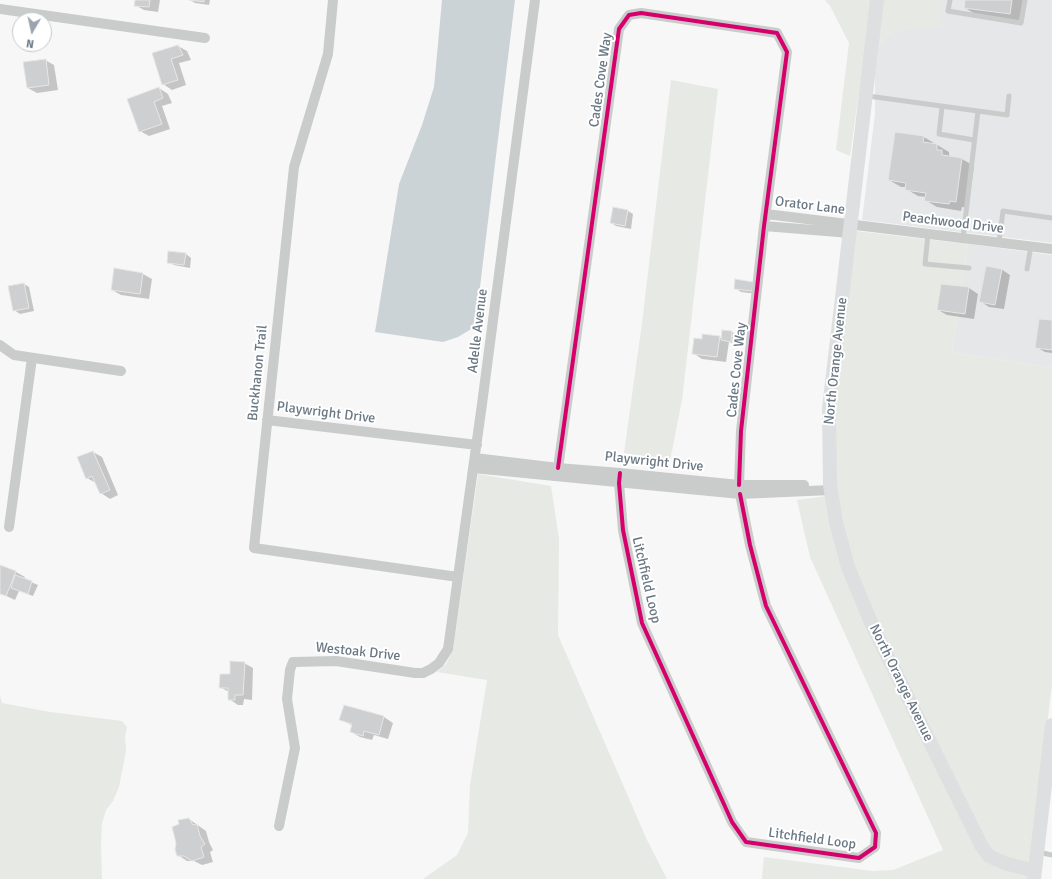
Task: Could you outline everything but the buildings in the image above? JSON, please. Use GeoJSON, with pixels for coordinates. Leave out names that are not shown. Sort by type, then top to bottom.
{"type":"FeatureCollection","features":[{"type":"Feature","properties":{"kind":"street","name":"Buckhanon Trail"},"geometry":{"type":"LineString","coordinates":[[333,0],[328,54],[294,167],[254,548],[458,577]]}},
{"type":"Feature","properties":{"kind":"street","name":"Adelle Avenue"},"geometry":{"type":"LineString","coordinates":[[439,663],[448,649],[477,445],[535,0]]}},
{"type":"Feature","properties":{"kind":"street","name":"North Orange Avenue"},"geometry":{"type":"LineString","coordinates":[[877,0],[867,96],[829,408],[831,488],[836,522],[848,567],[872,625],[982,847],[989,856],[1034,875]]}},
{"type":"Feature","properties":{"kind":"street"},"geometry":{"type":"LineString","coordinates":[[0,9],[205,38]]}},
{"type":"Feature","properties":{"kind":"street","name":"Cades Cove Way"},"geometry":{"type":"LineString","coordinates":[[558,468],[619,29],[629,15],[641,13],[778,33],[787,52],[764,226],[741,431],[740,490]]}},
{"type":"Feature","properties":{"kind":"street","name":"Orator Lane"},"geometry":{"type":"LineString","coordinates":[[766,214],[851,229]]}},
{"type":"Feature","properties":{"kind":"street","name":"Orator Lane"},"geometry":{"type":"LineString","coordinates":[[764,226],[851,229]]}},
{"type":"Feature","properties":{"kind":"street","name":"Peachwood Drive"},"geometry":{"type":"LineString","coordinates":[[851,229],[928,234],[1052,249]]}},
{"type":"Feature","properties":{"kind":"street"},"geometry":{"type":"LineString","coordinates":[[0,345],[14,356],[121,371]]}},
{"type":"Feature","properties":{"kind":"street"},"geometry":{"type":"LineString","coordinates":[[9,527],[32,358]]}},
{"type":"Feature","properties":{"kind":"street","name":"Playwright Drive"},"geometry":{"type":"LineString","coordinates":[[267,420],[477,445]]}},
{"type":"Feature","properties":{"kind":"street","name":"Playwright Drive"},"geometry":{"type":"LineString","coordinates":[[474,463],[558,468],[620,478]]}},
{"type":"Feature","properties":{"kind":"street","name":"Playwright Drive"},"geometry":{"type":"LineString","coordinates":[[474,463],[740,490],[831,488]]}},
{"type":"Feature","properties":{"kind":"street","name":"Litchfield Loop"},"geometry":{"type":"LineString","coordinates":[[620,478],[623,530],[642,623],[732,822],[746,842],[860,858],[875,847],[876,833],[766,606],[750,545],[740,490]]}},
{"type":"Feature","properties":{"kind":"street","name":"Westoak Drive"},"geometry":{"type":"LineString","coordinates":[[279,826],[295,748],[287,699],[290,670],[293,662],[336,661],[414,673],[423,673],[439,663]]}},
{"type":"Feature","properties":{"kind":"street"},"geometry":{"type":"LineString","coordinates":[[1034,875],[1049,777],[1052,726]]}},
{"type":"Feature","properties":{"kind":"lane"},"geometry":{"type":"LineString","coordinates":[[950,0],[948,12],[1021,23],[1025,0]]}},
{"type":"Feature","properties":{"kind":"lane"},"geometry":{"type":"LineString","coordinates":[[867,96],[1007,115],[1009,96]]}},
{"type":"Feature","properties":{"kind":"lane"},"geometry":{"type":"LineString","coordinates":[[942,106],[938,134],[974,140]]}},
{"type":"Feature","properties":{"kind":"lane"},"geometry":{"type":"LineString","coordinates":[[963,238],[978,112]]}},
{"type":"Feature","properties":{"kind":"lane"},"geometry":{"type":"LineString","coordinates":[[999,242],[1003,211],[1052,218]]}},
{"type":"Feature","properties":{"kind":"lane"},"geometry":{"type":"LineString","coordinates":[[928,234],[924,264],[969,268]]}},
{"type":"Feature","properties":{"kind":"lane"},"geometry":{"type":"LineString","coordinates":[[1027,269],[1031,246]]}},
{"type":"Feature","properties":{"kind":"lane"},"geometry":{"type":"LineString","coordinates":[[1038,852],[1052,855]]}},
{"type":"Feature","properties":{"kind":"shaded area"},"geometry":{"type":"Polygon","coordinates":[[[442,0],[515,0],[479,295],[473,328],[458,337],[443,342],[375,332],[399,184],[422,125],[434,87],[442,0]]]}},
{"type":"Feature","properties":{"kind":"shaded area"},"geometry":{"type":"Polygon","coordinates":[[[825,0],[872,0],[850,156],[836,150],[849,43],[830,6],[825,0]]]}},
{"type":"Feature","properties":{"kind":"shaded area"},"geometry":{"type":"Polygon","coordinates":[[[882,0],[941,0],[941,27],[913,27],[889,33],[878,47],[882,0]]]}},
{"type":"Feature","properties":{"kind":"shaded area"},"geometry":{"type":"Polygon","coordinates":[[[941,0],[1052,0],[1052,243],[862,220],[875,114],[875,71],[878,47],[889,33],[913,27],[940,27],[941,0]]]}},
{"type":"Feature","properties":{"kind":"shaded area"},"geometry":{"type":"Polygon","coordinates":[[[671,80],[718,89],[682,400],[670,461],[624,453],[642,323],[671,80]]]}},
{"type":"Feature","properties":{"kind":"shaded area"},"geometry":{"type":"Polygon","coordinates":[[[856,231],[968,244],[952,352],[1052,368],[1052,684],[1031,864],[1005,857],[992,851],[987,844],[877,622],[852,565],[841,520],[836,490],[834,409],[856,231]]]}},
{"type":"Feature","properties":{"kind":"shaded area"},"geometry":{"type":"Polygon","coordinates":[[[968,244],[1052,255],[1052,368],[952,352],[968,244]]]}},
{"type":"Feature","properties":{"kind":"shaded area"},"geometry":{"type":"Polygon","coordinates":[[[478,474],[551,486],[559,539],[558,635],[647,840],[667,879],[423,879],[457,855],[468,833],[470,785],[487,680],[437,672],[446,664],[453,650],[478,474]]]}},
{"type":"Feature","properties":{"kind":"shaded area"},"geometry":{"type":"Polygon","coordinates":[[[827,496],[831,524],[978,850],[1029,875],[1028,879],[762,879],[764,857],[872,871],[893,870],[943,850],[810,557],[797,500],[827,496]]]}},
{"type":"Feature","properties":{"kind":"shaded area"},"geometry":{"type":"Polygon","coordinates":[[[0,695],[2,703],[50,712],[122,721],[127,727],[125,737],[126,751],[119,787],[113,801],[106,810],[102,823],[102,879],[0,879],[0,695]]]}},
{"type":"Feature","properties":{"kind":"cycle path"},"geometry":{"type":"LineString","coordinates":[[558,468],[619,29],[629,15],[641,13],[777,33],[787,52],[764,226],[741,431],[739,485]]}},
{"type":"Feature","properties":{"kind":"cycle path"},"geometry":{"type":"LineString","coordinates":[[620,473],[619,483],[623,530],[642,623],[732,822],[746,842],[859,858],[875,847],[876,833],[766,606],[750,545],[740,494]]}}]}
